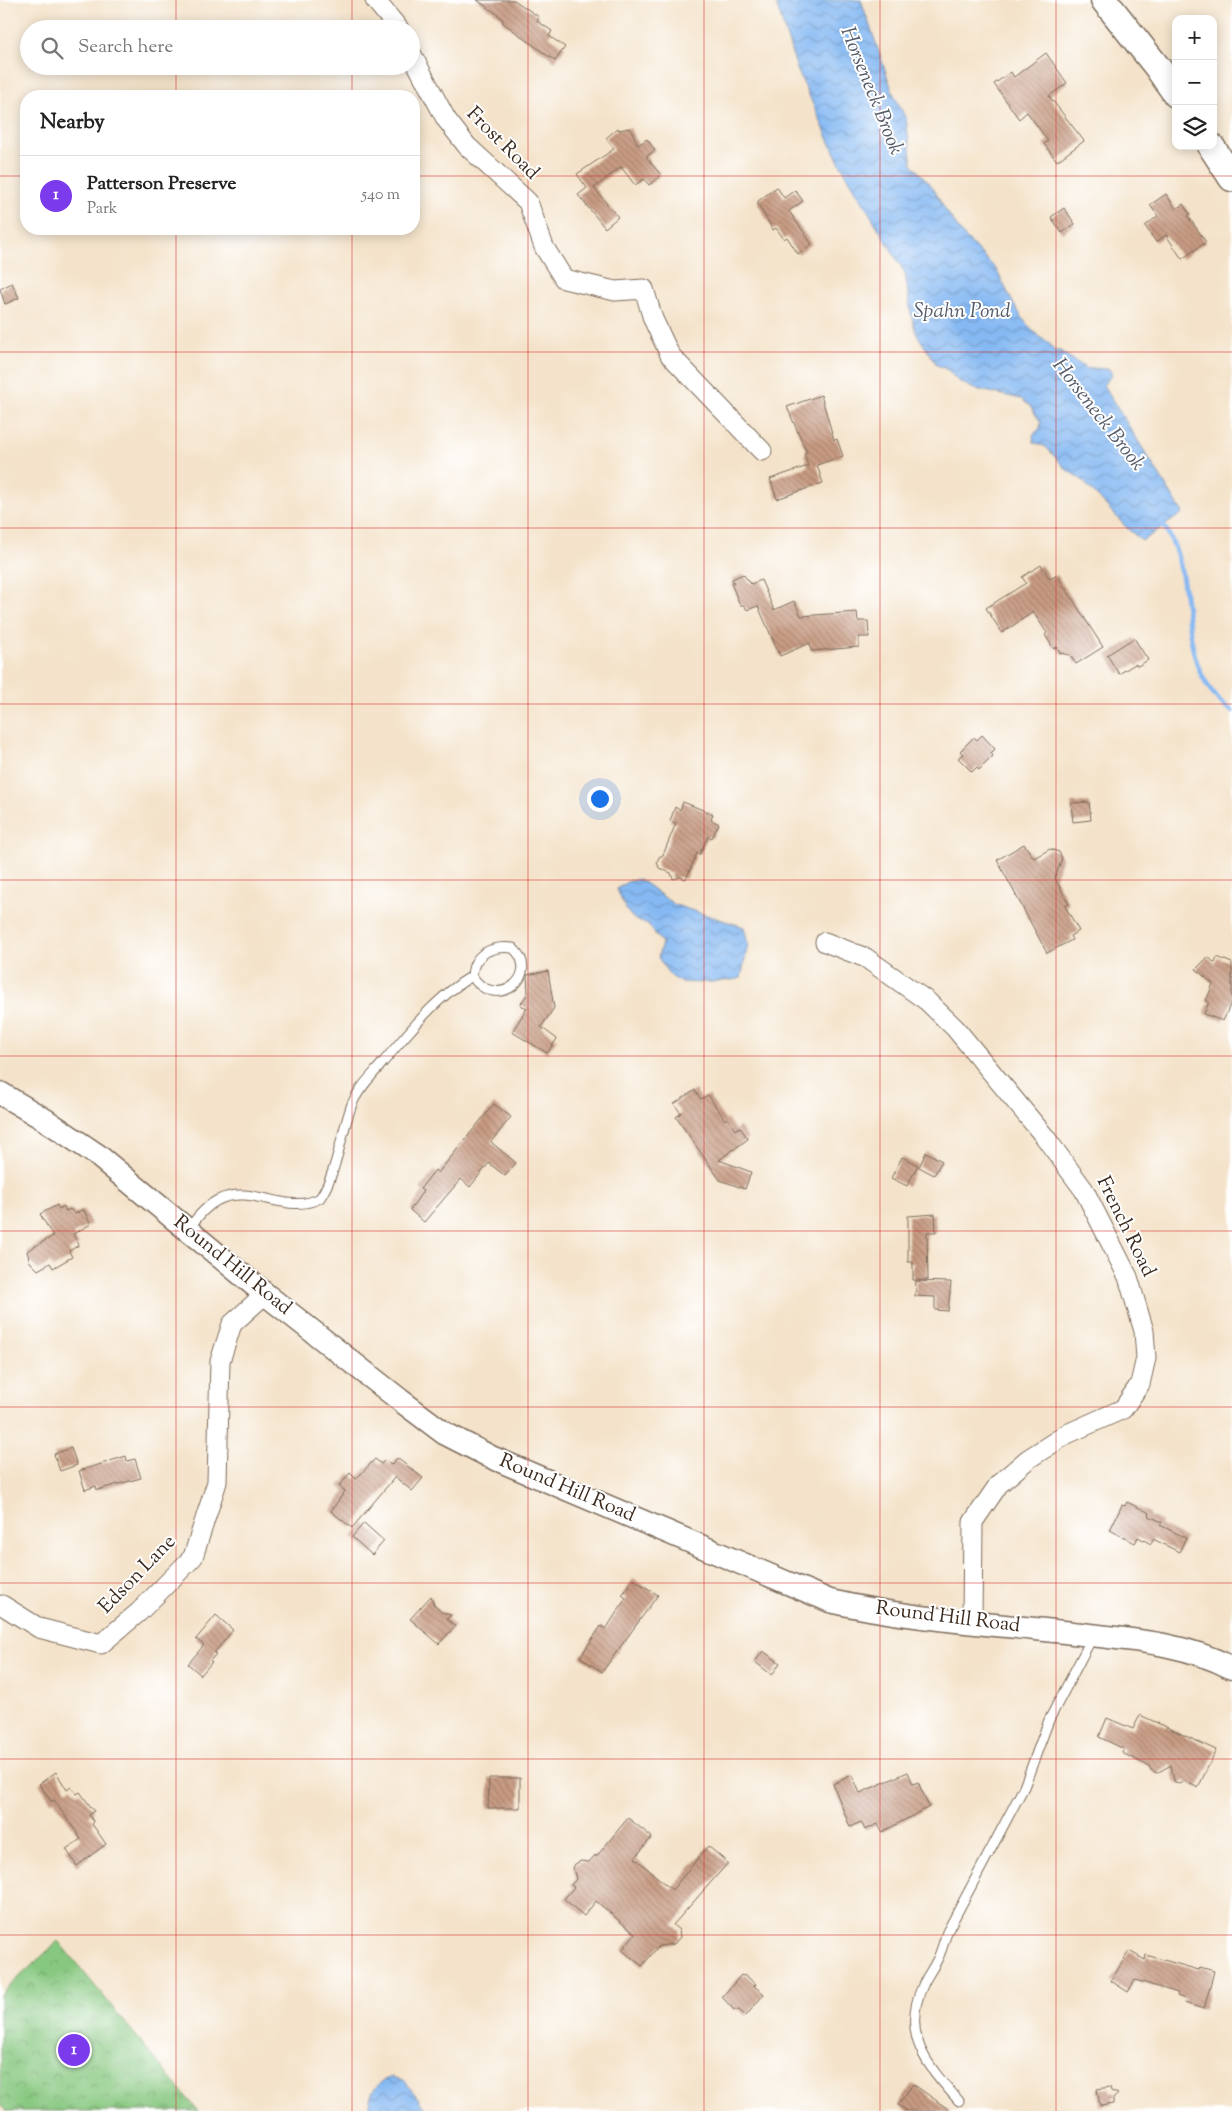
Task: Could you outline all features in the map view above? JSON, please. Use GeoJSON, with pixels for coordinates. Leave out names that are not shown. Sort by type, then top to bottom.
{"type":"FeatureCollection","features":[{"type":"Feature","properties":{"kind":"main road"},"geometry":{"type":"LineString","coordinates":[[1104,0],[1172,88]]}},
{"type":"Feature","properties":{"kind":"main road"},"geometry":{"type":"LineString","coordinates":[[1214,150],[1232,178]]}},
{"type":"Feature","properties":{"kind":"street"},"geometry":{"type":"LineString","coordinates":[[375,0],[392,20]]}},
{"type":"Feature","properties":{"kind":"street","name":"Frost Road"},"geometry":{"type":"LineString","coordinates":[[420,70],[446,119],[467,146],[528,202],[544,247],[564,279],[615,291],[644,289],[653,319],[670,355],[762,452]]}},
{"type":"Feature","properties":{"kind":"street","name":"French Road"},"geometry":{"type":"LineString","coordinates":[[825,942],[866,958],[927,1001],[955,1028],[1045,1137],[1084,1190],[1128,1277],[1144,1331],[1146,1358],[1140,1384],[1123,1408],[1067,1434],[1028,1460],[999,1484],[973,1522],[972,1622]]}},
{"type":"Feature","properties":{"kind":"street","name":"Round Hill Road"},"geometry":{"type":"LineString","coordinates":[[0,1093],[47,1121],[96,1154],[265,1294],[444,1433],[491,1457],[830,1600],[885,1613],[1166,1644],[1214,1659],[1232,1668]]}},
{"type":"Feature","properties":{"kind":"street","name":"Edson Lane"},"geometry":{"type":"LineString","coordinates":[[2,1605],[39,1628],[101,1644],[139,1612],[193,1557],[217,1482],[220,1361],[232,1324],[265,1294]]}},
{"type":"Feature","properties":{"kind":"lane"},"geometry":{"type":"LineString","coordinates":[[495,948],[512,948],[522,960],[523,972],[518,981],[502,992],[489,992],[481,987],[472,976],[472,965],[480,955],[495,948]]}},
{"type":"Feature","properties":{"kind":"lane"},"geometry":{"type":"LineString","coordinates":[[188,1229],[211,1204],[230,1196],[242,1195],[304,1205],[320,1198],[329,1180],[353,1101],[365,1083],[429,1008],[453,987],[472,976]]}},
{"type":"Feature","properties":{"kind":"lane"},"geometry":{"type":"LineString","coordinates":[[959,2101],[930,2068],[918,2047],[914,2032],[914,2012],[922,1985],[939,1957],[947,1932],[1024,1787],[1049,1720],[1093,1636]]}},
{"type":"Feature","properties":{"kind":"green space"},"geometry":{"type":"Polygon","coordinates":[[[58,1941],[198,2111],[7,2111],[0,2104],[0,1995],[58,1941]]]}},
{"type":"Feature","properties":{"kind":"water","name":"Spahn Pond"},"geometry":{"type":"Polygon","coordinates":[[[775,0],[861,0],[893,93],[906,119],[912,164],[933,188],[962,234],[996,269],[1013,303],[1026,323],[1039,337],[1048,342],[1054,351],[1060,351],[1087,369],[1109,369],[1112,375],[1103,385],[1183,513],[1142,541],[1128,529],[1081,479],[1067,470],[1046,447],[1034,442],[1033,435],[1040,428],[1041,422],[1029,405],[1021,399],[972,388],[957,380],[948,370],[937,365],[916,333],[905,273],[839,162],[797,69],[775,0]]]}},
{"type":"Feature","properties":{"kind":"water"},"geometry":{"type":"Polygon","coordinates":[[[639,879],[675,905],[744,927],[748,944],[741,978],[690,983],[678,981],[672,977],[658,957],[662,943],[647,923],[636,920],[631,916],[617,889],[627,882],[639,879]]]}},
{"type":"Feature","properties":{"kind":"water"},"geometry":{"type":"Polygon","coordinates":[[[392,2077],[404,2080],[428,2111],[369,2111],[370,2100],[374,2090],[386,2079],[392,2077]]]}},
{"type":"Feature","properties":{"kind":"building"},"geometry":{"type":"Polygon","coordinates":[[[477,0],[514,0],[539,17],[537,21],[552,31],[549,36],[565,47],[555,61],[502,22],[503,20],[497,14],[477,0]]]}},
{"type":"Feature","properties":{"kind":"building"},"geometry":{"type":"Polygon","coordinates":[[[1046,53],[1067,83],[1049,96],[1084,141],[1057,161],[1044,144],[1048,141],[1027,112],[1019,119],[994,84],[1011,72],[1014,77],[1046,53]]]}},
{"type":"Feature","properties":{"kind":"building"},"geometry":{"type":"Polygon","coordinates":[[[618,128],[619,130],[630,128],[638,145],[647,139],[655,150],[646,157],[661,175],[649,185],[644,179],[635,185],[621,167],[594,188],[618,217],[605,228],[578,195],[587,188],[577,174],[614,149],[606,138],[618,128]]]}},
{"type":"Feature","properties":{"kind":"building"},"geometry":{"type":"Polygon","coordinates":[[[777,187],[784,198],[795,190],[803,201],[789,211],[812,244],[798,254],[787,237],[784,239],[776,228],[773,230],[758,204],[758,201],[777,187]]]}},
{"type":"Feature","properties":{"kind":"building"},"geometry":{"type":"Polygon","coordinates":[[[1166,194],[1176,209],[1183,204],[1190,214],[1188,216],[1206,242],[1182,259],[1166,235],[1156,242],[1145,226],[1158,216],[1150,205],[1166,194]]]}},
{"type":"Feature","properties":{"kind":"building"},"geometry":{"type":"Polygon","coordinates":[[[1064,208],[1075,224],[1062,233],[1051,217],[1064,208]]]}},
{"type":"Feature","properties":{"kind":"building"},"geometry":{"type":"Polygon","coordinates":[[[12,283],[19,298],[5,304],[0,289],[12,283]]]}},
{"type":"Feature","properties":{"kind":"building"},"geometry":{"type":"Polygon","coordinates":[[[821,395],[834,440],[837,439],[843,456],[817,465],[823,483],[777,499],[770,479],[808,466],[804,454],[807,453],[787,407],[821,395]]]}},
{"type":"Feature","properties":{"kind":"building"},"geometry":{"type":"Polygon","coordinates":[[[1041,565],[1050,579],[1057,575],[1103,647],[1076,664],[1070,655],[1060,653],[1057,647],[1054,649],[1045,635],[1047,633],[1033,612],[1002,633],[986,608],[1026,583],[1022,577],[1041,565]]]}},
{"type":"Feature","properties":{"kind":"building"},"geometry":{"type":"Polygon","coordinates":[[[743,574],[751,584],[761,580],[774,610],[794,601],[801,616],[857,612],[858,621],[868,621],[869,637],[859,637],[859,647],[811,651],[810,643],[780,656],[758,606],[747,610],[744,605],[740,605],[731,583],[734,583],[732,579],[743,574]]]}},
{"type":"Feature","properties":{"kind":"building"},"geometry":{"type":"Polygon","coordinates":[[[1134,638],[1148,660],[1138,666],[1135,664],[1119,674],[1107,655],[1134,638]]]}},
{"type":"Feature","properties":{"kind":"building"},"geometry":{"type":"Polygon","coordinates":[[[982,735],[995,749],[991,753],[993,756],[979,770],[977,767],[972,772],[958,758],[963,754],[960,751],[974,737],[977,740],[982,735]]]}},
{"type":"Feature","properties":{"kind":"building"},"geometry":{"type":"Polygon","coordinates":[[[683,802],[713,814],[711,820],[719,824],[712,838],[708,836],[700,854],[697,853],[686,879],[680,877],[673,879],[671,873],[659,868],[657,862],[659,857],[663,855],[676,823],[670,821],[675,807],[680,810],[683,802]]]}},
{"type":"Feature","properties":{"kind":"building"},"geometry":{"type":"Polygon","coordinates":[[[1089,802],[1091,820],[1073,822],[1071,803],[1089,802]]]}},
{"type":"Feature","properties":{"kind":"building"},"geometry":{"type":"Polygon","coordinates":[[[1024,844],[1034,858],[1050,849],[1059,852],[1062,858],[1055,878],[1069,904],[1065,906],[1079,931],[1070,936],[1072,940],[1047,953],[997,860],[1024,844]]]}},
{"type":"Feature","properties":{"kind":"building"},"geometry":{"type":"Polygon","coordinates":[[[1208,957],[1215,963],[1217,957],[1232,963],[1232,1001],[1223,1021],[1204,1014],[1209,1002],[1206,1001],[1213,984],[1196,969],[1208,957]]]}},
{"type":"Feature","properties":{"kind":"building"},"geometry":{"type":"Polygon","coordinates":[[[548,971],[554,1008],[541,1027],[557,1039],[547,1053],[512,1032],[527,1008],[520,1005],[528,993],[527,975],[548,971]]]}},
{"type":"Feature","properties":{"kind":"building"},"geometry":{"type":"Polygon","coordinates":[[[695,1090],[701,1099],[708,1095],[725,1120],[727,1118],[735,1130],[740,1127],[748,1139],[719,1160],[751,1172],[745,1189],[720,1180],[676,1117],[681,1113],[674,1104],[695,1090]]]}},
{"type":"Feature","properties":{"kind":"building"},"geometry":{"type":"Polygon","coordinates":[[[494,1104],[511,1117],[491,1142],[516,1163],[505,1176],[489,1163],[470,1187],[461,1179],[424,1222],[410,1210],[423,1191],[420,1189],[435,1170],[438,1173],[494,1104]]]}},
{"type":"Feature","properties":{"kind":"building"},"geometry":{"type":"Polygon","coordinates":[[[926,1152],[942,1161],[934,1175],[919,1167],[926,1152]]]}},
{"type":"Feature","properties":{"kind":"building"},"geometry":{"type":"Polygon","coordinates":[[[902,1157],[918,1165],[907,1186],[891,1178],[902,1157]]]}},
{"type":"Feature","properties":{"kind":"building"},"geometry":{"type":"Polygon","coordinates":[[[57,1205],[59,1209],[64,1206],[66,1211],[70,1209],[75,1214],[83,1209],[91,1224],[73,1234],[79,1245],[69,1251],[72,1257],[53,1268],[50,1263],[38,1270],[30,1262],[27,1251],[53,1236],[40,1214],[57,1205]]]}},
{"type":"Feature","properties":{"kind":"building"},"geometry":{"type":"Polygon","coordinates":[[[935,1214],[936,1232],[927,1232],[928,1280],[913,1280],[913,1262],[908,1262],[908,1216],[935,1214]]]}},
{"type":"Feature","properties":{"kind":"building"},"geometry":{"type":"Polygon","coordinates":[[[916,1281],[951,1282],[948,1311],[935,1310],[935,1297],[915,1296],[916,1281]]]}},
{"type":"Feature","properties":{"kind":"building"},"geometry":{"type":"Polygon","coordinates":[[[71,1448],[77,1465],[60,1471],[54,1454],[71,1448]]]}},
{"type":"Feature","properties":{"kind":"building"},"geometry":{"type":"Polygon","coordinates":[[[126,1456],[127,1461],[135,1459],[141,1478],[97,1490],[96,1486],[85,1490],[79,1471],[126,1456]]]}},
{"type":"Feature","properties":{"kind":"building"},"geometry":{"type":"Polygon","coordinates":[[[397,1458],[423,1478],[412,1491],[395,1477],[352,1528],[331,1511],[345,1491],[339,1486],[350,1473],[356,1479],[375,1459],[381,1464],[385,1460],[391,1465],[397,1458]]]}},
{"type":"Feature","properties":{"kind":"building"},"geometry":{"type":"Polygon","coordinates":[[[1127,1502],[1150,1513],[1149,1516],[1162,1522],[1160,1525],[1186,1538],[1179,1552],[1153,1539],[1151,1544],[1138,1537],[1135,1543],[1110,1530],[1122,1505],[1125,1506],[1127,1502]]]}},
{"type":"Feature","properties":{"kind":"building"},"geometry":{"type":"Polygon","coordinates":[[[364,1523],[384,1541],[372,1555],[352,1537],[364,1523]]]}},
{"type":"Feature","properties":{"kind":"building"},"geometry":{"type":"Polygon","coordinates":[[[633,1579],[658,1595],[602,1672],[580,1657],[601,1626],[606,1629],[626,1598],[622,1595],[633,1579]]]}},
{"type":"Feature","properties":{"kind":"building"},"geometry":{"type":"Polygon","coordinates":[[[431,1596],[434,1605],[441,1612],[451,1615],[447,1619],[455,1626],[439,1644],[410,1619],[431,1596]]]}},
{"type":"Feature","properties":{"kind":"building"},"geometry":{"type":"Polygon","coordinates":[[[216,1615],[233,1630],[214,1653],[216,1654],[210,1661],[212,1662],[201,1675],[188,1664],[204,1645],[196,1639],[216,1615]]]}},
{"type":"Feature","properties":{"kind":"building"},"geometry":{"type":"Polygon","coordinates":[[[763,1651],[780,1663],[772,1675],[755,1662],[763,1651]]]}},
{"type":"Feature","properties":{"kind":"building"},"geometry":{"type":"Polygon","coordinates":[[[1140,1715],[1216,1750],[1198,1788],[1185,1781],[1179,1784],[1174,1781],[1171,1765],[1157,1773],[1151,1770],[1149,1766],[1122,1753],[1124,1749],[1099,1737],[1107,1718],[1133,1729],[1140,1715]]]}},
{"type":"Feature","properties":{"kind":"building"},"geometry":{"type":"Polygon","coordinates":[[[56,1772],[67,1790],[71,1787],[77,1794],[80,1792],[94,1811],[89,1815],[94,1822],[92,1824],[106,1844],[77,1866],[66,1849],[81,1839],[54,1800],[51,1801],[39,1784],[56,1772]]]}},
{"type":"Feature","properties":{"kind":"building"},"geometry":{"type":"Polygon","coordinates":[[[908,1772],[913,1784],[918,1782],[929,1807],[882,1832],[878,1824],[865,1830],[861,1822],[850,1827],[833,1784],[852,1775],[860,1793],[908,1772]]]}},
{"type":"Feature","properties":{"kind":"building"},"geometry":{"type":"Polygon","coordinates":[[[489,1778],[520,1778],[520,1808],[488,1808],[489,1778]]]}},
{"type":"Feature","properties":{"kind":"building"},"geometry":{"type":"Polygon","coordinates":[[[628,1818],[652,1837],[635,1858],[672,1890],[708,1846],[728,1863],[673,1925],[679,1930],[680,1937],[674,1944],[659,1946],[642,1966],[622,1950],[635,1934],[596,1901],[584,1916],[564,1899],[574,1887],[571,1885],[576,1879],[573,1868],[575,1864],[581,1861],[589,1862],[595,1855],[596,1857],[628,1818]]]}},
{"type":"Feature","properties":{"kind":"building"},"geometry":{"type":"Polygon","coordinates":[[[1129,1951],[1145,1960],[1146,1955],[1199,1970],[1200,1967],[1214,1971],[1204,2009],[1184,2003],[1185,1999],[1177,1996],[1178,1993],[1135,1980],[1128,1992],[1111,1981],[1129,1951]]]}},
{"type":"Feature","properties":{"kind":"building"},"geometry":{"type":"Polygon","coordinates":[[[741,1975],[745,1975],[756,1984],[754,1986],[764,1994],[746,2016],[739,2010],[734,2010],[722,1997],[741,1975]]]}},
{"type":"Feature","properties":{"kind":"building"},"geometry":{"type":"Polygon","coordinates":[[[913,2084],[951,2111],[907,2111],[898,2105],[913,2084]]]}},
{"type":"Feature","properties":{"kind":"building"},"geometry":{"type":"Polygon","coordinates":[[[1110,2087],[1111,2091],[1118,2094],[1113,2099],[1113,2104],[1100,2106],[1097,2089],[1110,2087]]]}},
{"type":"Feature","properties":{"kind":"waterway","name":"Horseneck Brook"},"geometry":{"type":"LineString","coordinates":[[1161,522],[1173,544],[1181,569],[1192,647],[1200,671],[1212,693],[1232,711]]}},
{"type":"Feature","properties":{"kind":"place","name":"Patterson Preserve"},"geometry":{"type":"Point","coordinates":[74,2050]}}]}
